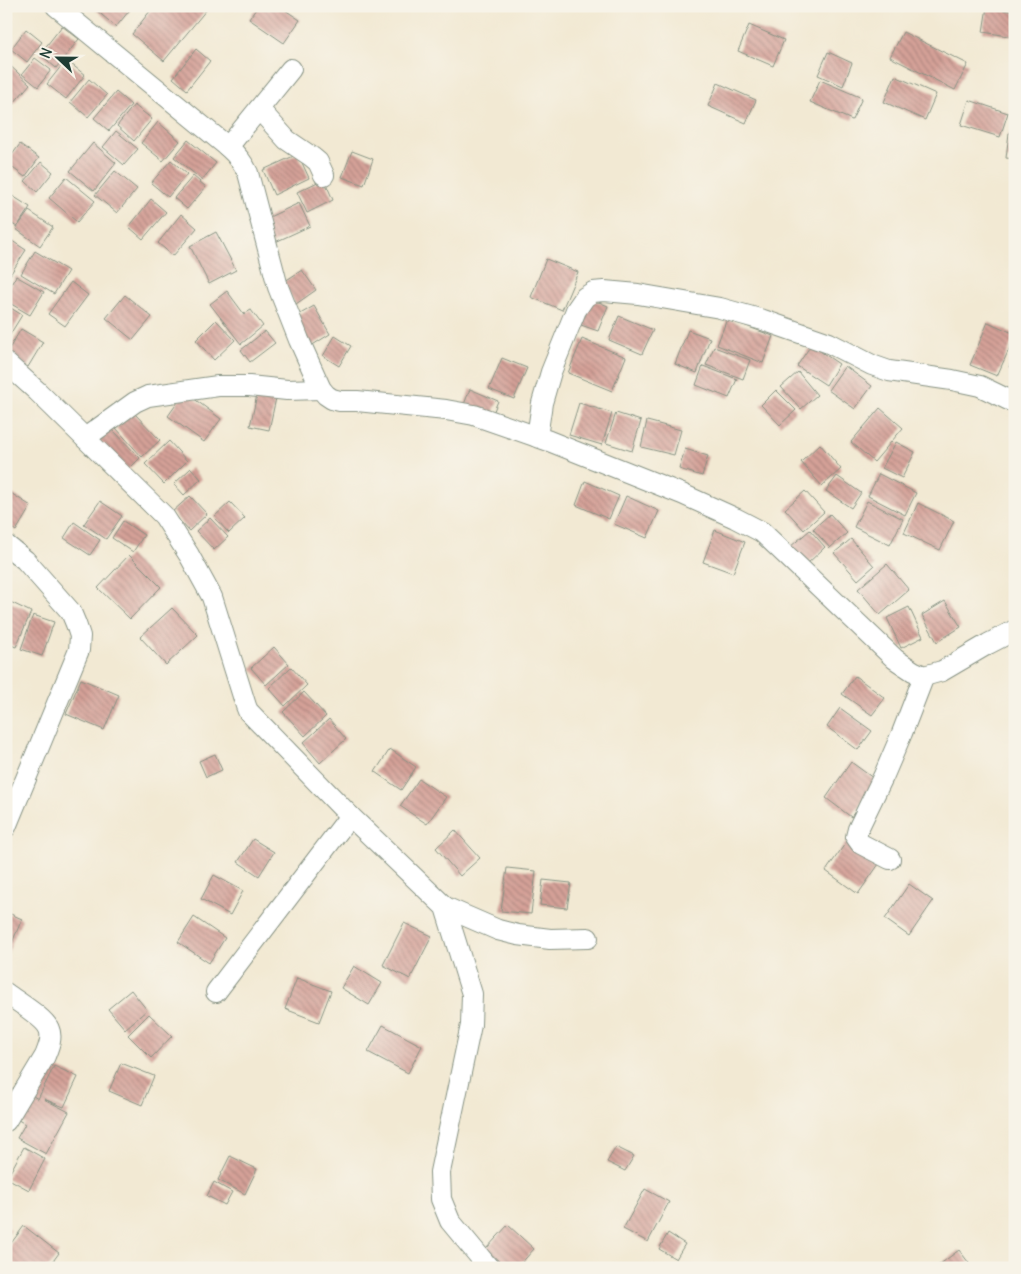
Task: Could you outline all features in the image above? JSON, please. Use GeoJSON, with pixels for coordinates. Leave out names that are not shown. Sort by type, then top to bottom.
{"type":"FeatureCollection","features":[{"type":"Feature","properties":{"kind":"street"},"geometry":{"type":"LineString","coordinates":[[56,6],[228,147],[244,164],[278,287],[321,389],[332,399],[446,410],[474,415],[537,437],[682,494],[735,518],[762,532],[895,659],[924,676],[942,670],[1015,630]]}},
{"type":"Feature","properties":{"kind":"street"},"geometry":{"type":"LineString","coordinates":[[228,147],[291,69]]}},
{"type":"Feature","properties":{"kind":"street"},"geometry":{"type":"LineString","coordinates":[[259,109],[287,140],[318,162],[324,175]]}},
{"type":"Feature","properties":{"kind":"street"},"geometry":{"type":"LineString","coordinates":[[537,437],[542,403],[551,372],[576,310],[585,297],[593,292],[604,291],[638,294],[720,308],[763,320],[829,343],[872,365],[889,371],[980,386],[1015,403]]}},
{"type":"Feature","properties":{"kind":"street"},"geometry":{"type":"LineString","coordinates":[[6,363],[38,391],[164,516],[190,555],[212,596],[248,711],[350,816],[445,907],[498,930],[518,935],[550,939],[588,938]]}},
{"type":"Feature","properties":{"kind":"street"},"geometry":{"type":"LineString","coordinates":[[86,438],[135,402],[148,396],[218,386],[248,386],[287,390],[321,389]]}},
{"type":"Feature","properties":{"kind":"street"},"geometry":{"type":"LineString","coordinates":[[6,545],[25,560],[71,612],[80,636],[79,650],[6,827]]}},
{"type":"Feature","properties":{"kind":"street"},"geometry":{"type":"LineString","coordinates":[[890,859],[861,844],[856,837],[902,733],[924,676]]}},
{"type":"Feature","properties":{"kind":"street"},"geometry":{"type":"LineString","coordinates":[[216,992],[350,816]]}},
{"type":"Feature","properties":{"kind":"street"},"geometry":{"type":"LineString","coordinates":[[445,907],[472,994],[471,1025],[440,1172],[440,1199],[450,1221],[489,1268]]}},
{"type":"Feature","properties":{"kind":"street"},"geometry":{"type":"LineString","coordinates":[[6,993],[42,1020],[49,1028],[50,1035],[45,1056],[6,1121]]}},
{"type":"Feature","properties":{"kind":"building"},"geometry":{"type":"Polygon","coordinates":[[[97,6],[133,6],[116,27],[95,9],[97,6]]]}},
{"type":"Feature","properties":{"kind":"building"},"geometry":{"type":"Polygon","coordinates":[[[154,6],[203,6],[207,9],[164,61],[132,34],[154,6]]]}},
{"type":"Feature","properties":{"kind":"building"},"geometry":{"type":"Polygon","coordinates":[[[258,6],[279,6],[300,20],[284,43],[249,19],[258,6]]]}},
{"type":"Feature","properties":{"kind":"building"},"geometry":{"type":"Polygon","coordinates":[[[987,7],[1015,12],[1015,37],[983,32],[987,7]]]}},
{"type":"Feature","properties":{"kind":"building"},"geometry":{"type":"Polygon","coordinates":[[[6,15],[12,20],[6,27],[6,15]]]}},
{"type":"Feature","properties":{"kind":"building"},"geometry":{"type":"Polygon","coordinates":[[[749,25],[784,40],[773,66],[738,51],[749,25]]]}},
{"type":"Feature","properties":{"kind":"building"},"geometry":{"type":"Polygon","coordinates":[[[62,26],[79,39],[56,68],[40,54],[62,26]]]}},
{"type":"Feature","properties":{"kind":"building"},"geometry":{"type":"Polygon","coordinates":[[[26,29],[42,42],[27,62],[11,49],[26,29]]]}},
{"type":"Feature","properties":{"kind":"building"},"geometry":{"type":"Polygon","coordinates":[[[903,32],[968,64],[955,90],[890,57],[903,32]]]}},
{"type":"Feature","properties":{"kind":"building"},"geometry":{"type":"Polygon","coordinates":[[[196,49],[210,61],[187,90],[173,78],[196,49]]]}},
{"type":"Feature","properties":{"kind":"building"},"geometry":{"type":"Polygon","coordinates":[[[828,52],[852,63],[843,86],[818,75],[828,52]]]}},
{"type":"Feature","properties":{"kind":"building"},"geometry":{"type":"Polygon","coordinates":[[[35,58],[51,70],[38,87],[22,74],[35,58]]]}},
{"type":"Feature","properties":{"kind":"building"},"geometry":{"type":"Polygon","coordinates":[[[66,60],[85,75],[66,99],[47,84],[66,60]]]}},
{"type":"Feature","properties":{"kind":"building"},"geometry":{"type":"Polygon","coordinates":[[[6,62],[30,84],[13,104],[6,98],[6,62]]]}},
{"type":"Feature","properties":{"kind":"building"},"geometry":{"type":"Polygon","coordinates":[[[895,76],[936,94],[925,120],[884,102],[895,76]]]}},
{"type":"Feature","properties":{"kind":"building"},"geometry":{"type":"Polygon","coordinates":[[[89,79],[107,95],[88,117],[70,102],[89,79]]]}},
{"type":"Feature","properties":{"kind":"building"},"geometry":{"type":"Polygon","coordinates":[[[820,80],[862,98],[852,120],[810,102],[820,80]]]}},
{"type":"Feature","properties":{"kind":"building"},"geometry":{"type":"Polygon","coordinates":[[[718,83],[756,100],[746,123],[708,106],[718,83]]]}},
{"type":"Feature","properties":{"kind":"building"},"geometry":{"type":"Polygon","coordinates":[[[116,92],[131,105],[109,131],[94,118],[116,92]]]}},
{"type":"Feature","properties":{"kind":"building"},"geometry":{"type":"Polygon","coordinates":[[[969,100],[1008,113],[1000,137],[961,125],[969,100]]]}},
{"type":"Feature","properties":{"kind":"building"},"geometry":{"type":"Polygon","coordinates":[[[134,105],[152,119],[134,141],[117,126],[134,105]]]}},
{"type":"Feature","properties":{"kind":"building"},"geometry":{"type":"Polygon","coordinates":[[[158,122],[180,141],[163,161],[141,143],[158,122]]]}},
{"type":"Feature","properties":{"kind":"building"},"geometry":{"type":"Polygon","coordinates":[[[116,131],[138,149],[124,165],[103,147],[116,131]]]}},
{"type":"Feature","properties":{"kind":"building"},"geometry":{"type":"Polygon","coordinates":[[[1009,133],[1015,133],[1015,159],[1006,158],[1009,133]]]}},
{"type":"Feature","properties":{"kind":"building"},"geometry":{"type":"Polygon","coordinates":[[[188,140],[216,163],[202,180],[174,157],[188,140]]]}},
{"type":"Feature","properties":{"kind":"building"},"geometry":{"type":"Polygon","coordinates":[[[93,143],[116,163],[94,191],[70,171],[93,143]]]}},
{"type":"Feature","properties":{"kind":"building"},"geometry":{"type":"Polygon","coordinates":[[[20,144],[39,158],[25,177],[6,163],[20,144]]]}},
{"type":"Feature","properties":{"kind":"building"},"geometry":{"type":"Polygon","coordinates":[[[352,151],[373,159],[364,185],[342,177],[352,151]]]}},
{"type":"Feature","properties":{"kind":"building"},"geometry":{"type":"Polygon","coordinates":[[[298,154],[309,178],[274,195],[263,170],[298,154]]]}},
{"type":"Feature","properties":{"kind":"building"},"geometry":{"type":"Polygon","coordinates":[[[171,160],[187,174],[168,197],[151,183],[171,160]]]}},
{"type":"Feature","properties":{"kind":"building"},"geometry":{"type":"Polygon","coordinates":[[[41,162],[53,172],[37,192],[25,181],[41,162]]]}},
{"type":"Feature","properties":{"kind":"building"},"geometry":{"type":"Polygon","coordinates":[[[115,171],[137,189],[117,213],[95,195],[115,171]]]}},
{"type":"Feature","properties":{"kind":"building"},"geometry":{"type":"Polygon","coordinates":[[[193,176],[206,187],[187,209],[174,198],[193,176]]]}},
{"type":"Feature","properties":{"kind":"building"},"geometry":{"type":"Polygon","coordinates":[[[66,177],[95,201],[77,222],[49,198],[66,177]]]}},
{"type":"Feature","properties":{"kind":"building"},"geometry":{"type":"Polygon","coordinates":[[[324,179],[333,200],[307,213],[297,192],[324,179]]]}},
{"type":"Feature","properties":{"kind":"building"},"geometry":{"type":"Polygon","coordinates":[[[11,195],[30,207],[17,227],[6,220],[6,202],[11,195]]]}},
{"type":"Feature","properties":{"kind":"building"},"geometry":{"type":"Polygon","coordinates":[[[151,199],[166,212],[143,239],[129,227],[151,199]]]}},
{"type":"Feature","properties":{"kind":"building"},"geometry":{"type":"Polygon","coordinates":[[[299,203],[310,226],[271,244],[261,221],[299,203]]]}},
{"type":"Feature","properties":{"kind":"building"},"geometry":{"type":"Polygon","coordinates":[[[29,211],[53,227],[40,246],[16,229],[29,211]]]}},
{"type":"Feature","properties":{"kind":"building"},"geometry":{"type":"Polygon","coordinates":[[[181,214],[197,228],[173,256],[158,243],[181,214]]]}},
{"type":"Feature","properties":{"kind":"building"},"geometry":{"type":"Polygon","coordinates":[[[216,232],[236,270],[209,284],[190,246],[216,232]]]}},
{"type":"Feature","properties":{"kind":"building"},"geometry":{"type":"Polygon","coordinates":[[[6,237],[26,250],[6,281],[6,237]]]}},
{"type":"Feature","properties":{"kind":"building"},"geometry":{"type":"Polygon","coordinates":[[[35,251],[68,271],[54,294],[21,274],[35,251]]]}},
{"type":"Feature","properties":{"kind":"building"},"geometry":{"type":"Polygon","coordinates":[[[546,259],[578,272],[562,310],[531,297],[546,259]]]}},
{"type":"Feature","properties":{"kind":"building"},"geometry":{"type":"Polygon","coordinates":[[[302,270],[316,290],[296,304],[282,283],[302,270]]]}},
{"type":"Feature","properties":{"kind":"building"},"geometry":{"type":"Polygon","coordinates":[[[16,276],[44,292],[30,315],[6,301],[6,293],[16,276]]]}},
{"type":"Feature","properties":{"kind":"building"},"geometry":{"type":"Polygon","coordinates":[[[71,282],[88,295],[65,326],[48,314],[71,282]]]}},
{"type":"Feature","properties":{"kind":"building"},"geometry":{"type":"Polygon","coordinates":[[[227,291],[244,314],[251,310],[263,326],[241,344],[210,304],[227,291]]]}},
{"type":"Feature","properties":{"kind":"building"},"geometry":{"type":"Polygon","coordinates":[[[125,295],[152,317],[133,340],[106,318],[125,295]]]}},
{"type":"Feature","properties":{"kind":"building"},"geometry":{"type":"Polygon","coordinates":[[[592,299],[608,306],[598,331],[581,325],[592,299]]]}},
{"type":"Feature","properties":{"kind":"building"},"geometry":{"type":"Polygon","coordinates":[[[6,305],[22,315],[6,341],[6,305]]]}},
{"type":"Feature","properties":{"kind":"building"},"geometry":{"type":"Polygon","coordinates":[[[314,306],[330,334],[311,346],[295,317],[314,306]]]}},
{"type":"Feature","properties":{"kind":"building"},"geometry":{"type":"Polygon","coordinates":[[[619,316],[653,330],[642,354],[609,340],[619,316]]]}},
{"type":"Feature","properties":{"kind":"building"},"geometry":{"type":"Polygon","coordinates":[[[727,319],[773,336],[763,363],[717,345],[727,319]]]}},
{"type":"Feature","properties":{"kind":"building"},"geometry":{"type":"Polygon","coordinates":[[[216,320],[235,340],[214,360],[196,340],[216,320]]]}},
{"type":"Feature","properties":{"kind":"building"},"geometry":{"type":"Polygon","coordinates":[[[988,322],[1015,334],[997,376],[970,365],[988,322]]]}},
{"type":"Feature","properties":{"kind":"building"},"geometry":{"type":"Polygon","coordinates":[[[21,329],[43,342],[28,367],[6,354],[21,329]]]}},
{"type":"Feature","properties":{"kind":"building"},"geometry":{"type":"Polygon","coordinates":[[[688,330],[710,338],[697,373],[675,364],[688,330]]]}},
{"type":"Feature","properties":{"kind":"building"},"geometry":{"type":"Polygon","coordinates":[[[265,331],[275,343],[250,362],[241,350],[265,331]]]}},
{"type":"Feature","properties":{"kind":"building"},"geometry":{"type":"Polygon","coordinates":[[[335,336],[351,346],[339,366],[323,356],[335,336]]]}},
{"type":"Feature","properties":{"kind":"building"},"geometry":{"type":"Polygon","coordinates":[[[582,339],[626,357],[612,391],[568,373],[582,339]]]}},
{"type":"Feature","properties":{"kind":"building"},"geometry":{"type":"Polygon","coordinates":[[[811,345],[839,364],[826,385],[797,366],[811,345]]]}},
{"type":"Feature","properties":{"kind":"building"},"geometry":{"type":"Polygon","coordinates":[[[714,347],[750,360],[743,379],[706,365],[714,347]]]}},
{"type":"Feature","properties":{"kind":"building"},"geometry":{"type":"Polygon","coordinates":[[[1015,353],[1015,370],[1009,367],[1015,353]]]}},
{"type":"Feature","properties":{"kind":"building"},"geometry":{"type":"Polygon","coordinates":[[[502,358],[527,368],[514,399],[489,389],[502,358]]]}},
{"type":"Feature","properties":{"kind":"building"},"geometry":{"type":"Polygon","coordinates":[[[703,366],[737,379],[729,398],[696,385],[703,366]]]}},
{"type":"Feature","properties":{"kind":"building"},"geometry":{"type":"Polygon","coordinates":[[[845,366],[872,386],[855,409],[828,390],[845,366]]]}},
{"type":"Feature","properties":{"kind":"building"},"geometry":{"type":"Polygon","coordinates":[[[798,372],[817,395],[801,409],[781,387],[798,372]]]}},
{"type":"Feature","properties":{"kind":"building"},"geometry":{"type":"Polygon","coordinates":[[[470,389],[498,401],[491,418],[463,407],[470,389]]]}},
{"type":"Feature","properties":{"kind":"building"},"geometry":{"type":"Polygon","coordinates":[[[776,390],[796,410],[780,425],[761,405],[776,390]]]}},
{"type":"Feature","properties":{"kind":"building"},"geometry":{"type":"Polygon","coordinates":[[[185,392],[221,419],[204,442],[168,416],[185,392]]]}},
{"type":"Feature","properties":{"kind":"building"},"geometry":{"type":"Polygon","coordinates":[[[257,395],[276,398],[269,430],[250,426],[257,395]]]}},
{"type":"Feature","properties":{"kind":"building"},"geometry":{"type":"Polygon","coordinates":[[[579,403],[612,413],[602,445],[569,435],[579,403]]]}},
{"type":"Feature","properties":{"kind":"building"},"geometry":{"type":"Polygon","coordinates":[[[880,408],[903,428],[874,462],[851,442],[880,408]]]}},
{"type":"Feature","properties":{"kind":"building"},"geometry":{"type":"Polygon","coordinates":[[[133,412],[160,440],[142,457],[116,428],[133,412]]]}},
{"type":"Feature","properties":{"kind":"building"},"geometry":{"type":"Polygon","coordinates":[[[616,413],[641,421],[632,451],[606,443],[616,413]]]}},
{"type":"Feature","properties":{"kind":"building"},"geometry":{"type":"Polygon","coordinates":[[[647,421],[681,430],[674,455],[641,447],[647,421]]]}},
{"type":"Feature","properties":{"kind":"building"},"geometry":{"type":"Polygon","coordinates":[[[110,427],[140,458],[127,471],[97,439],[110,427]]]}},
{"type":"Feature","properties":{"kind":"building"},"geometry":{"type":"Polygon","coordinates":[[[169,441],[187,461],[164,484],[145,464],[169,441]]]}},
{"type":"Feature","properties":{"kind":"building"},"geometry":{"type":"Polygon","coordinates":[[[896,442],[915,452],[902,478],[882,468],[896,442]]]}},
{"type":"Feature","properties":{"kind":"building"},"geometry":{"type":"Polygon","coordinates":[[[820,444],[841,469],[822,486],[801,462],[820,444]]]}},
{"type":"Feature","properties":{"kind":"building"},"geometry":{"type":"Polygon","coordinates":[[[685,449],[708,456],[702,476],[679,469],[685,449]]]}},
{"type":"Feature","properties":{"kind":"building"},"geometry":{"type":"Polygon","coordinates":[[[191,468],[201,479],[184,495],[174,484],[191,468]]]}},
{"type":"Feature","properties":{"kind":"building"},"geometry":{"type":"Polygon","coordinates":[[[879,474],[916,493],[905,515],[868,496],[879,474]]]}},
{"type":"Feature","properties":{"kind":"building"},"geometry":{"type":"Polygon","coordinates":[[[837,476],[861,493],[851,508],[826,491],[837,476]]]}},
{"type":"Feature","properties":{"kind":"building"},"geometry":{"type":"Polygon","coordinates":[[[585,481],[619,496],[609,519],[576,505],[585,481]]]}},
{"type":"Feature","properties":{"kind":"building"},"geometry":{"type":"Polygon","coordinates":[[[6,490],[31,506],[16,531],[6,524],[6,490]]]}},
{"type":"Feature","properties":{"kind":"building"},"geometry":{"type":"Polygon","coordinates":[[[805,491],[824,512],[804,530],[785,509],[805,491]]]}},
{"type":"Feature","properties":{"kind":"building"},"geometry":{"type":"Polygon","coordinates":[[[190,496],[207,514],[189,531],[172,512],[190,496]]]}},
{"type":"Feature","properties":{"kind":"building"},"geometry":{"type":"Polygon","coordinates":[[[626,496],[659,511],[647,538],[614,524],[626,496]]]}},
{"type":"Feature","properties":{"kind":"building"},"geometry":{"type":"Polygon","coordinates":[[[100,501],[122,516],[106,539],[84,524],[100,501]]]}},
{"type":"Feature","properties":{"kind":"building"},"geometry":{"type":"Polygon","coordinates":[[[867,501],[903,519],[890,545],[854,527],[867,501]]]}},
{"type":"Feature","properties":{"kind":"building"},"geometry":{"type":"Polygon","coordinates":[[[230,502],[245,518],[229,533],[214,517],[230,502]]]}},
{"type":"Feature","properties":{"kind":"building"},"geometry":{"type":"Polygon","coordinates":[[[918,503],[954,521],[940,550],[904,533],[918,503]]]}},
{"type":"Feature","properties":{"kind":"building"},"geometry":{"type":"Polygon","coordinates":[[[830,514],[847,533],[830,548],[813,529],[830,514]]]}},
{"type":"Feature","properties":{"kind":"building"},"geometry":{"type":"Polygon","coordinates":[[[210,518],[228,537],[214,550],[196,531],[210,518]]]}},
{"type":"Feature","properties":{"kind":"building"},"geometry":{"type":"Polygon","coordinates":[[[123,521],[144,535],[133,552],[112,538],[123,521]]]}},
{"type":"Feature","properties":{"kind":"building"},"geometry":{"type":"Polygon","coordinates":[[[74,522],[100,540],[90,555],[64,538],[74,522]]]}},
{"type":"Feature","properties":{"kind":"building"},"geometry":{"type":"Polygon","coordinates":[[[715,530],[745,542],[733,573],[703,562],[715,530]]]}},
{"type":"Feature","properties":{"kind":"building"},"geometry":{"type":"Polygon","coordinates":[[[810,530],[825,547],[806,565],[790,547],[810,530]]]}},
{"type":"Feature","properties":{"kind":"building"},"geometry":{"type":"Polygon","coordinates":[[[851,539],[874,566],[858,580],[834,553],[851,539]]]}},
{"type":"Feature","properties":{"kind":"building"},"geometry":{"type":"Polygon","coordinates":[[[129,555],[161,587],[130,619],[98,588],[129,555]]]}},
{"type":"Feature","properties":{"kind":"building"},"geometry":{"type":"Polygon","coordinates":[[[887,564],[909,590],[880,615],[858,589],[887,564]]]}},
{"type":"Feature","properties":{"kind":"building"},"geometry":{"type":"Polygon","coordinates":[[[6,600],[31,612],[16,647],[6,643],[6,600]]]}},
{"type":"Feature","properties":{"kind":"building"},"geometry":{"type":"Polygon","coordinates":[[[945,601],[961,627],[937,642],[922,615],[945,601]]]}},
{"type":"Feature","properties":{"kind":"building"},"geometry":{"type":"Polygon","coordinates":[[[909,607],[923,637],[901,648],[887,618],[909,607]]]}},
{"type":"Feature","properties":{"kind":"building"},"geometry":{"type":"Polygon","coordinates":[[[172,608],[198,635],[166,665],[140,637],[172,608]]]}},
{"type":"Feature","properties":{"kind":"building"},"geometry":{"type":"Polygon","coordinates":[[[33,615],[54,622],[42,656],[21,649],[33,615]]]}},
{"type":"Feature","properties":{"kind":"building"},"geometry":{"type":"Polygon","coordinates":[[[274,647],[289,664],[266,685],[251,668],[274,647]]]}},
{"type":"Feature","properties":{"kind":"building"},"geometry":{"type":"Polygon","coordinates":[[[291,667],[307,685],[285,706],[269,688],[291,667]]]}},
{"type":"Feature","properties":{"kind":"building"},"geometry":{"type":"Polygon","coordinates":[[[855,676],[885,698],[872,715],[842,694],[855,676]]]}},
{"type":"Feature","properties":{"kind":"building"},"geometry":{"type":"Polygon","coordinates":[[[81,679],[119,695],[104,730],[66,714],[81,679]]]}},
{"type":"Feature","properties":{"kind":"building"},"geometry":{"type":"Polygon","coordinates":[[[304,692],[326,716],[305,736],[283,712],[304,692]]]}},
{"type":"Feature","properties":{"kind":"building"},"geometry":{"type":"Polygon","coordinates":[[[840,708],[872,731],[858,750],[827,727],[840,708]]]}},
{"type":"Feature","properties":{"kind":"building"},"geometry":{"type":"Polygon","coordinates":[[[329,719],[346,739],[320,763],[303,743],[329,719]]]}},
{"type":"Feature","properties":{"kind":"building"},"geometry":{"type":"Polygon","coordinates":[[[390,749],[416,767],[401,790],[375,772],[390,749]]]}},
{"type":"Feature","properties":{"kind":"building"},"geometry":{"type":"Polygon","coordinates":[[[215,754],[222,770],[206,777],[199,761],[215,754]]]}},
{"type":"Feature","properties":{"kind":"building"},"geometry":{"type":"Polygon","coordinates":[[[851,762],[877,781],[851,817],[826,798],[851,762]]]}},
{"type":"Feature","properties":{"kind":"building"},"geometry":{"type":"Polygon","coordinates":[[[419,779],[446,797],[427,824],[400,806],[419,779]]]}},
{"type":"Feature","properties":{"kind":"building"},"geometry":{"type":"Polygon","coordinates":[[[455,830],[480,858],[460,876],[436,848],[455,830]]]}},
{"type":"Feature","properties":{"kind":"building"},"geometry":{"type":"Polygon","coordinates":[[[253,839],[274,852],[259,876],[238,862],[253,839]]]}},
{"type":"Feature","properties":{"kind":"building"},"geometry":{"type":"Polygon","coordinates":[[[847,841],[879,864],[858,894],[826,871],[847,841]]]}},
{"type":"Feature","properties":{"kind":"building"},"geometry":{"type":"Polygon","coordinates":[[[507,868],[536,871],[531,914],[501,911],[507,868]]]}},
{"type":"Feature","properties":{"kind":"building"},"geometry":{"type":"Polygon","coordinates":[[[214,875],[243,891],[230,915],[201,899],[214,875]]]}},
{"type":"Feature","properties":{"kind":"building"},"geometry":{"type":"Polygon","coordinates":[[[543,880],[571,883],[567,908],[540,905],[543,880]]]}},
{"type":"Feature","properties":{"kind":"building"},"geometry":{"type":"Polygon","coordinates":[[[909,884],[933,901],[909,936],[885,919],[909,884]]]}},
{"type":"Feature","properties":{"kind":"building"},"geometry":{"type":"Polygon","coordinates":[[[6,912],[22,919],[6,957],[6,912]]]}},
{"type":"Feature","properties":{"kind":"building"},"geometry":{"type":"Polygon","coordinates":[[[194,917],[225,938],[209,963],[178,942],[194,917]]]}},
{"type":"Feature","properties":{"kind":"building"},"geometry":{"type":"Polygon","coordinates":[[[404,923],[432,936],[410,979],[383,965],[404,923]]]}},
{"type":"Feature","properties":{"kind":"building"},"geometry":{"type":"Polygon","coordinates":[[[354,966],[382,983],[369,1005],[341,988],[354,966]]]}},
{"type":"Feature","properties":{"kind":"building"},"geometry":{"type":"Polygon","coordinates":[[[297,978],[331,991],[319,1022],[285,1009],[297,978]]]}},
{"type":"Feature","properties":{"kind":"building"},"geometry":{"type":"Polygon","coordinates":[[[131,990],[147,1010],[125,1029],[108,1009],[131,990]]]}},
{"type":"Feature","properties":{"kind":"building"},"geometry":{"type":"Polygon","coordinates":[[[149,1014],[172,1036],[151,1058],[128,1035],[149,1014]]]}},
{"type":"Feature","properties":{"kind":"building"},"geometry":{"type":"Polygon","coordinates":[[[383,1025],[422,1046],[408,1073],[368,1052],[383,1025]]]}},
{"type":"Feature","properties":{"kind":"building"},"geometry":{"type":"Polygon","coordinates":[[[121,1063],[154,1076],[142,1105],[109,1091],[121,1063]]]}},
{"type":"Feature","properties":{"kind":"building"},"geometry":{"type":"Polygon","coordinates":[[[54,1066],[78,1077],[64,1107],[44,1099],[69,1112],[46,1154],[17,1138],[25,1124],[15,1118],[28,1093],[38,1099],[54,1066]]]}},
{"type":"Feature","properties":{"kind":"building"},"geometry":{"type":"Polygon","coordinates":[[[24,1147],[45,1159],[29,1190],[7,1178],[24,1147]]]}},
{"type":"Feature","properties":{"kind":"building"},"geometry":{"type":"Polygon","coordinates":[[[616,1147],[634,1156],[625,1171],[607,1162],[616,1147]]]}},
{"type":"Feature","properties":{"kind":"building"},"geometry":{"type":"Polygon","coordinates":[[[230,1156],[257,1169],[245,1194],[218,1180],[230,1156]]]}},
{"type":"Feature","properties":{"kind":"building"},"geometry":{"type":"Polygon","coordinates":[[[214,1182],[232,1192],[225,1205],[207,1196],[214,1182]]]}},
{"type":"Feature","properties":{"kind":"building"},"geometry":{"type":"Polygon","coordinates":[[[645,1189],[669,1202],[648,1242],[623,1229],[645,1189]]]}},
{"type":"Feature","properties":{"kind":"building"},"geometry":{"type":"Polygon","coordinates":[[[508,1225],[534,1249],[517,1268],[506,1268],[486,1249],[508,1225]]]}},
{"type":"Feature","properties":{"kind":"building"},"geometry":{"type":"Polygon","coordinates":[[[6,1226],[11,1230],[6,1236],[6,1226]]]}},
{"type":"Feature","properties":{"kind":"building"},"geometry":{"type":"Polygon","coordinates":[[[24,1226],[59,1253],[48,1268],[18,1268],[6,1259],[6,1250],[24,1226]]]}},
{"type":"Feature","properties":{"kind":"building"},"geometry":{"type":"Polygon","coordinates":[[[668,1233],[685,1244],[676,1259],[659,1249],[668,1233]]]}},
{"type":"Feature","properties":{"kind":"building"},"geometry":{"type":"Polygon","coordinates":[[[959,1250],[969,1263],[963,1268],[935,1268],[959,1250]]]}}]}
